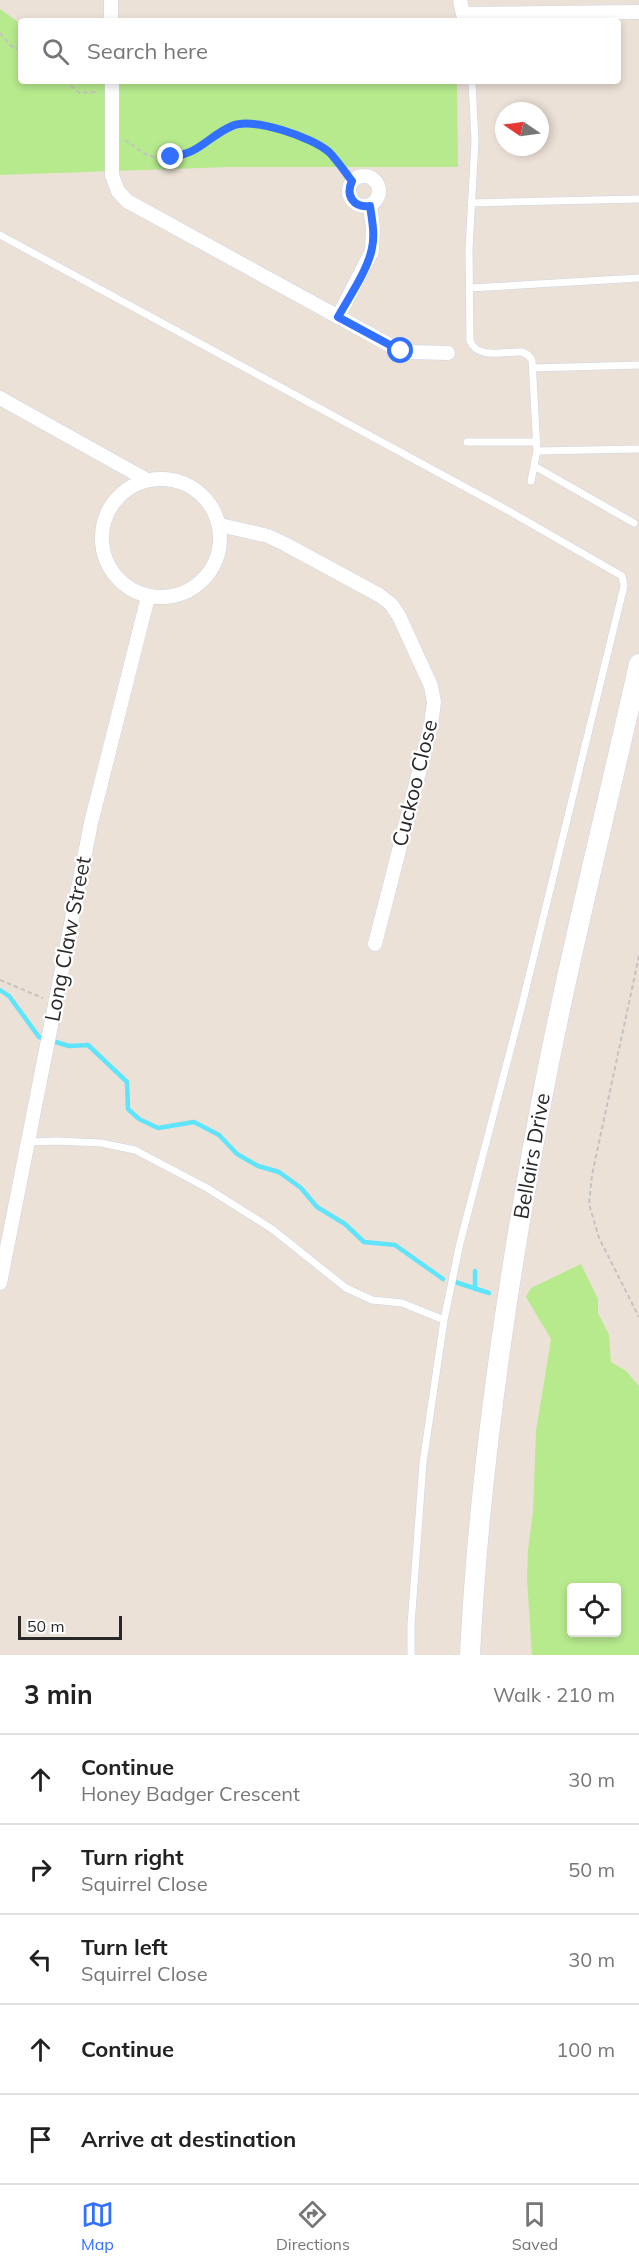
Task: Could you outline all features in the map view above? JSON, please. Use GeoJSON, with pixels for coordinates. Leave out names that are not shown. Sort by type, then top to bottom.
{"type":"FeatureCollection","features":[{"type":"Feature","properties":{"kind":"street"},"geometry":{"type":"LineString","coordinates":[[111,0],[111,18]]}},
{"type":"Feature","properties":{"kind":"street"},"geometry":{"type":"LineString","coordinates":[[462,12],[515,6],[639,12]]}},
{"type":"Feature","properties":{"kind":"street"},"geometry":{"type":"LineString","coordinates":[[112,85],[113,180],[118,191],[127,201],[401,351],[448,353]]}},
{"type":"Feature","properties":{"kind":"street"},"geometry":{"type":"LineString","coordinates":[[360,176],[375,179],[380,189],[378,199],[370,206],[360,206],[352,200],[349,191],[352,181],[360,176]]}},
{"type":"Feature","properties":{"kind":"street"},"geometry":{"type":"LineString","coordinates":[[338,317],[372,251],[373,228],[370,206]]}},
{"type":"Feature","properties":{"kind":"street"},"geometry":{"type":"LineString","coordinates":[[0,398],[147,480]]}},
{"type":"Feature","properties":{"kind":"street"},"geometry":{"type":"LineString","coordinates":[[171,479],[193,487],[205,497],[220,525],[221,545],[215,564],[204,580],[187,592],[168,598],[148,597],[130,589],[115,576],[105,558],[101,539],[105,519],[114,501],[129,488],[147,480],[171,479]]}},
{"type":"Feature","properties":{"kind":"street","name":"Cuckoo Close"},"geometry":{"type":"LineString","coordinates":[[220,525],[268,536],[391,604],[399,616],[431,686],[434,702],[431,724],[375,945]]}},
{"type":"Feature","properties":{"kind":"street","name":"Long Claw Street"},"geometry":{"type":"LineString","coordinates":[[0,1283],[91,824],[148,597]]}},
{"type":"Feature","properties":{"kind":"street","name":"Bellairs Drive"},"geometry":{"type":"LineString","coordinates":[[470,1655],[490,1421],[513,1259],[554,1038],[639,664]]}},
{"type":"Feature","properties":{"kind":"lane"},"geometry":{"type":"LineString","coordinates":[[472,84],[475,141],[471,203],[470,341],[473,347],[480,352],[525,353],[530,357],[533,368],[537,442],[536,467],[531,481]]}},
{"type":"Feature","properties":{"kind":"lane"},"geometry":{"type":"LineString","coordinates":[[471,203],[639,199]]}},
{"type":"Feature","properties":{"kind":"lane"},"geometry":{"type":"LineString","coordinates":[[0,235],[622,576],[624,586],[521,1010],[460,1243],[444,1320],[423,1463],[411,1625],[411,1655]]}},
{"type":"Feature","properties":{"kind":"lane"},"geometry":{"type":"LineString","coordinates":[[470,288],[639,278]]}},
{"type":"Feature","properties":{"kind":"lane"},"geometry":{"type":"LineString","coordinates":[[533,368],[639,364]]}},
{"type":"Feature","properties":{"kind":"lane"},"geometry":{"type":"LineString","coordinates":[[466,442],[537,442]]}},
{"type":"Feature","properties":{"kind":"lane"},"geometry":{"type":"LineString","coordinates":[[537,451],[639,449]]}},
{"type":"Feature","properties":{"kind":"lane"},"geometry":{"type":"LineString","coordinates":[[536,467],[634,523]]}},
{"type":"Feature","properties":{"kind":"lane"},"geometry":{"type":"LineString","coordinates":[[27,1142],[57,1140],[101,1143],[135,1150],[207,1188],[272,1229],[346,1288],[372,1299],[402,1303],[444,1320]]}},
{"type":"Feature","properties":{"kind":"path"},"geometry":{"type":"LineString","coordinates":[[0,33],[10,46],[18,49]]}},
{"type":"Feature","properties":{"kind":"path"},"geometry":{"type":"LineString","coordinates":[[69,84],[80,93],[112,85]]}},
{"type":"Feature","properties":{"kind":"path"},"geometry":{"type":"LineString","coordinates":[[112,140],[123,140],[145,154],[157,158],[171,157],[187,155],[237,124],[269,128],[303,136],[328,152],[352,181]]}},
{"type":"Feature","properties":{"kind":"path"},"geometry":{"type":"LineString","coordinates":[[639,956],[592,1175],[589,1204],[599,1238],[639,1317]]}},
{"type":"Feature","properties":{"kind":"path"},"geometry":{"type":"LineString","coordinates":[[0,980],[53,1008]]}},
{"type":"Feature","properties":{"kind":"green space"},"geometry":{"type":"Polygon","coordinates":[[[0,9],[18,22],[18,84],[457,84],[458,167],[229,167],[0,175],[0,9]]]}},
{"type":"Feature","properties":{"kind":"green space"},"geometry":{"type":"Polygon","coordinates":[[[581,1264],[598,1299],[598,1313],[609,1335],[611,1362],[626,1371],[639,1386],[639,1655],[532,1655],[527,1579],[528,1550],[533,1511],[536,1431],[551,1339],[526,1297],[531,1288],[581,1264]]]}},
{"type":"Feature","properties":{"kind":"waterway"},"geometry":{"type":"LineString","coordinates":[[0,990],[9,996],[39,1037],[69,1046],[88,1045],[127,1082],[128,1109],[139,1119],[158,1128],[194,1122],[219,1135],[237,1154],[258,1166],[279,1172],[301,1188],[317,1207],[345,1224],[364,1242],[395,1245],[443,1279]]}},
{"type":"Feature","properties":{"kind":"waterway"},"geometry":{"type":"LineString","coordinates":[[475,1271],[475,1289]]}},
{"type":"Feature","properties":{"kind":"waterway"},"geometry":{"type":"LineString","coordinates":[[455,1282],[489,1293]]}},
{"type":"Feature","properties":{"kind":"route"},"geometry":{"type":"LineString","coordinates":[[171,157],[187,155],[237,124],[289,131],[303,136],[328,152],[352,181],[349,191],[355,204],[370,206],[373,228],[372,251],[338,317],[401,351]]}}]}
